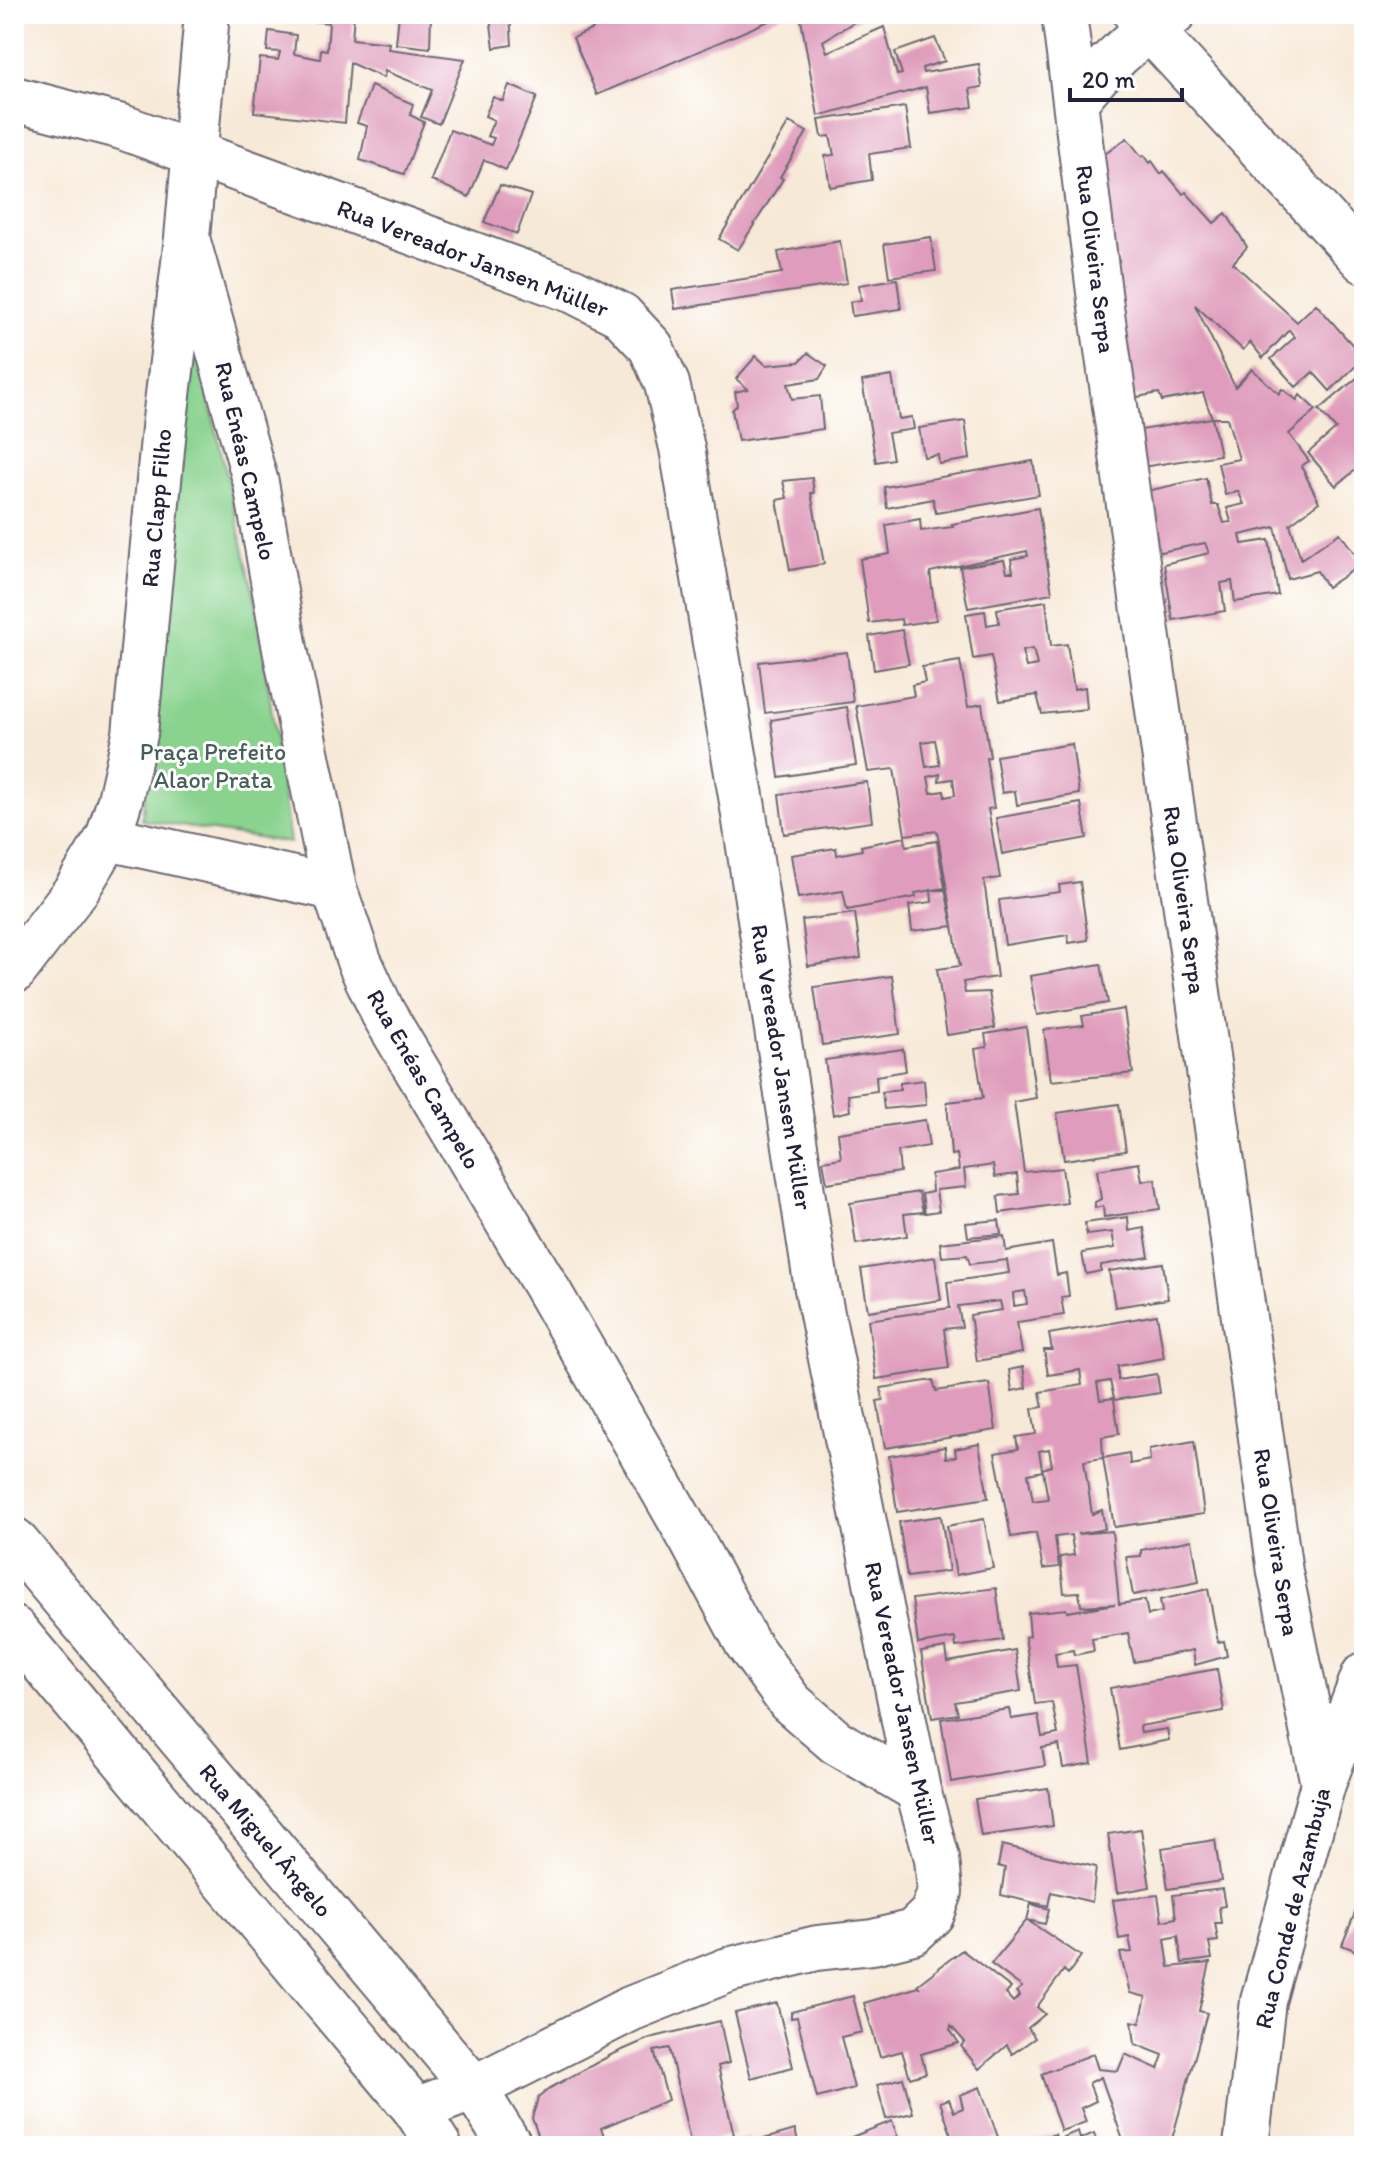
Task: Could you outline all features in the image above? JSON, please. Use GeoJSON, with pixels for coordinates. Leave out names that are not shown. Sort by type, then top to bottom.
{"type":"FeatureCollection","features":[{"type":"Feature","properties":{"kind":"street","name":"Rua Clapp Filho"},"geometry":{"type":"LineString","coordinates":[[14,971],[77,889],[108,838],[135,734],[207,14]]}},
{"type":"Feature","properties":{"kind":"street"},"geometry":{"type":"LineString","coordinates":[[1066,23],[1087,34],[1153,19]]}},
{"type":"Feature","properties":{"kind":"street"},"geometry":{"type":"LineString","coordinates":[[1076,101],[1153,19]]}},
{"type":"Feature","properties":{"kind":"street"},"geometry":{"type":"LineString","coordinates":[[1153,19],[1364,261]]}},
{"type":"Feature","properties":{"kind":"street","name":"Rua Oliveira Serpa"},"geometry":{"type":"LineString","coordinates":[[1066,23],[1100,300],[1280,1572],[1323,1784]]}},
{"type":"Feature","properties":{"kind":"street","name":"Rua Vereador Jansen Müller"},"geometry":{"type":"LineString","coordinates":[[14,99],[122,127],[574,291],[621,315],[651,347],[667,384],[682,448],[743,808],[817,1289],[918,1790],[937,1858],[940,1892],[932,1914],[913,1932],[873,1942],[817,1948],[728,1970],[630,2009],[474,2088],[416,2110]]}},
{"type":"Feature","properties":{"kind":"street","name":"Rua Enéas Campelo"},"geometry":{"type":"LineString","coordinates":[[187,238],[256,483],[285,649],[334,888],[359,961],[383,1013],[552,1297],[747,1643],[790,1702],[836,1742],[918,1790]]}},
{"type":"Feature","properties":{"kind":"street"},"geometry":{"type":"LineString","coordinates":[[108,838],[334,888]]}},
{"type":"Feature","properties":{"kind":"street","name":"Rua Miguel Ângelo"},"geometry":{"type":"LineString","coordinates":[[14,1540],[474,2088],[510,2146]]}},
{"type":"Feature","properties":{"kind":"street"},"geometry":{"type":"LineString","coordinates":[[14,1629],[416,2110],[439,2146]]}},
{"type":"Feature","properties":{"kind":"street","name":"Rua Conde de Azambuja"},"geometry":{"type":"LineString","coordinates":[[1246,2146],[1263,2001],[1323,1784],[1364,1675]]}},
{"type":"Feature","properties":{"kind":"green space","name":"Praça Prefeito Alaor Prata"},"geometry":{"type":"Polygon","coordinates":[[[195,337],[258,613],[290,843],[142,820],[195,337]]]}},
{"type":"Feature","properties":{"kind":"building"},"geometry":{"type":"Polygon","coordinates":[[[264,14],[354,14],[352,39],[389,43],[388,49],[465,59],[439,124],[421,117],[432,90],[385,71],[384,78],[350,63],[345,123],[254,112],[260,58],[278,60],[280,52],[267,51],[269,31],[296,35],[294,54],[320,59],[321,49],[327,50],[329,23],[264,14]]]}},
{"type":"Feature","properties":{"kind":"building"},"geometry":{"type":"Polygon","coordinates":[[[399,14],[431,14],[430,48],[396,44],[399,14]]]}},
{"type":"Feature","properties":{"kind":"building"},"geometry":{"type":"Polygon","coordinates":[[[510,14],[512,45],[494,48],[490,16],[510,14]]]}},
{"type":"Feature","properties":{"kind":"building"},"geometry":{"type":"Polygon","coordinates":[[[582,14],[785,14],[597,95],[573,38],[593,29],[589,21],[584,23],[582,14]]]}},
{"type":"Feature","properties":{"kind":"building"},"geometry":{"type":"Polygon","coordinates":[[[800,14],[867,14],[823,41],[827,52],[884,27],[897,75],[902,74],[895,52],[935,38],[945,61],[922,68],[923,73],[979,64],[982,87],[970,89],[973,107],[930,113],[926,87],[818,116],[800,14]]]}},
{"type":"Feature","properties":{"kind":"building"},"geometry":{"type":"Polygon","coordinates":[[[509,85],[537,97],[506,170],[484,160],[469,197],[431,180],[450,130],[491,145],[494,138],[487,136],[494,120],[485,116],[493,97],[503,101],[509,85]]]}},
{"type":"Feature","properties":{"kind":"building"},"geometry":{"type":"Polygon","coordinates":[[[371,86],[413,104],[410,115],[424,122],[404,174],[360,160],[367,126],[357,123],[371,86]]]}},
{"type":"Feature","properties":{"kind":"building"},"geometry":{"type":"Polygon","coordinates":[[[905,107],[911,148],[869,154],[872,180],[830,187],[825,156],[834,155],[830,136],[822,137],[819,120],[905,107]]]}},
{"type":"Feature","properties":{"kind":"building"},"geometry":{"type":"Polygon","coordinates":[[[789,122],[807,132],[780,177],[783,179],[738,250],[719,239],[789,122]]]}},
{"type":"Feature","properties":{"kind":"building"},"geometry":{"type":"Polygon","coordinates":[[[1127,138],[1142,157],[1144,155],[1150,163],[1152,161],[1161,174],[1164,171],[1214,223],[1226,213],[1247,247],[1233,263],[1297,322],[1316,304],[1364,358],[1330,391],[1313,372],[1296,387],[1271,359],[1295,337],[1289,330],[1263,358],[1250,342],[1243,350],[1195,305],[1235,387],[1252,369],[1279,394],[1282,389],[1297,400],[1300,395],[1316,410],[1289,434],[1309,461],[1301,466],[1319,502],[1290,524],[1301,559],[1340,533],[1362,564],[1327,587],[1317,571],[1288,579],[1275,527],[1240,535],[1242,544],[1269,540],[1278,595],[1235,602],[1232,581],[1221,583],[1225,611],[1173,620],[1164,564],[1209,553],[1205,543],[1146,555],[1133,494],[1206,478],[1212,505],[1218,505],[1224,523],[1231,522],[1227,508],[1244,504],[1238,491],[1225,495],[1218,463],[1239,459],[1227,418],[1212,418],[1203,393],[1162,401],[1159,393],[1126,399],[1109,268],[1119,261],[1108,248],[1099,181],[1108,174],[1097,160],[1127,138]]]}},
{"type":"Feature","properties":{"kind":"building"},"geometry":{"type":"Polygon","coordinates":[[[500,185],[531,195],[517,234],[484,222],[500,185]]]}},
{"type":"Feature","properties":{"kind":"building"},"geometry":{"type":"Polygon","coordinates":[[[931,237],[936,271],[889,277],[884,244],[931,237]]]}},
{"type":"Feature","properties":{"kind":"building"},"geometry":{"type":"Polygon","coordinates":[[[840,241],[847,283],[675,309],[672,290],[782,273],[778,252],[840,241]]]}},
{"type":"Feature","properties":{"kind":"building"},"geometry":{"type":"Polygon","coordinates":[[[897,279],[901,309],[852,316],[850,302],[861,300],[859,285],[897,279]]]}},
{"type":"Feature","properties":{"kind":"building"},"geometry":{"type":"Polygon","coordinates":[[[808,353],[827,366],[819,379],[788,384],[792,399],[820,396],[823,429],[738,441],[732,410],[737,405],[735,392],[748,389],[736,379],[756,356],[766,365],[799,362],[808,353]]]}},
{"type":"Feature","properties":{"kind":"building"},"geometry":{"type":"Polygon","coordinates":[[[1364,372],[1364,463],[1336,486],[1308,453],[1336,429],[1319,410],[1364,372]]]}},
{"type":"Feature","properties":{"kind":"building"},"geometry":{"type":"Polygon","coordinates":[[[892,376],[899,419],[912,417],[914,429],[888,433],[893,459],[876,462],[862,381],[892,376]]]}},
{"type":"Feature","properties":{"kind":"building"},"geometry":{"type":"Polygon","coordinates":[[[1212,418],[1220,455],[1135,468],[1135,431],[1212,418]]]}},
{"type":"Feature","properties":{"kind":"building"},"geometry":{"type":"Polygon","coordinates":[[[965,421],[970,459],[939,464],[938,455],[924,457],[919,428],[965,421]]]}},
{"type":"Feature","properties":{"kind":"building"},"geometry":{"type":"Polygon","coordinates":[[[1033,461],[1039,495],[936,513],[933,499],[887,508],[884,487],[1033,461]]]}},
{"type":"Feature","properties":{"kind":"building"},"geometry":{"type":"Polygon","coordinates":[[[812,478],[814,493],[811,493],[824,564],[790,570],[777,500],[787,498],[783,481],[812,478]]]}},
{"type":"Feature","properties":{"kind":"building"},"geometry":{"type":"Polygon","coordinates":[[[1038,508],[1052,593],[968,608],[960,567],[1004,560],[1007,572],[1013,572],[1011,559],[1028,556],[1027,551],[930,572],[936,620],[902,625],[901,619],[869,623],[860,559],[890,554],[886,525],[920,519],[921,531],[1038,508]]]}},
{"type":"Feature","properties":{"kind":"building"},"geometry":{"type":"Polygon","coordinates":[[[1046,601],[1051,646],[1067,644],[1074,689],[1085,687],[1087,709],[1042,714],[1037,695],[1000,701],[991,656],[973,659],[966,614],[985,611],[987,625],[999,623],[997,609],[1046,601]],[[1033,649],[1022,651],[1026,667],[1037,665],[1033,649]]]}},
{"type":"Feature","properties":{"kind":"building"},"geometry":{"type":"Polygon","coordinates":[[[902,630],[909,664],[874,670],[869,636],[902,630]]]}},
{"type":"Feature","properties":{"kind":"building"},"geometry":{"type":"Polygon","coordinates":[[[847,652],[853,702],[765,713],[759,662],[847,652]]]}},
{"type":"Feature","properties":{"kind":"building"},"geometry":{"type":"Polygon","coordinates":[[[960,661],[968,707],[982,704],[994,808],[988,809],[1000,878],[984,880],[997,977],[963,982],[965,993],[989,992],[995,1028],[947,1035],[937,969],[960,966],[937,831],[905,835],[894,769],[868,772],[856,706],[914,696],[912,685],[925,682],[922,667],[960,661]],[[935,740],[922,742],[926,767],[940,765],[935,740]],[[940,774],[928,777],[931,793],[944,791],[945,797],[955,795],[953,779],[939,781],[940,774]]]}},
{"type":"Feature","properties":{"kind":"building"},"geometry":{"type":"Polygon","coordinates":[[[847,707],[856,765],[779,777],[771,720],[847,707]]]}},
{"type":"Feature","properties":{"kind":"building"},"geometry":{"type":"Polygon","coordinates":[[[1072,744],[1079,794],[1017,805],[1015,791],[1002,793],[996,756],[1072,744]]]}},
{"type":"Feature","properties":{"kind":"building"},"geometry":{"type":"Polygon","coordinates":[[[867,782],[872,822],[784,834],[779,794],[867,782]]]}},
{"type":"Feature","properties":{"kind":"building"},"geometry":{"type":"Polygon","coordinates":[[[1081,803],[1087,838],[1002,854],[996,818],[1081,803]]]}},
{"type":"Feature","properties":{"kind":"building"},"geometry":{"type":"Polygon","coordinates":[[[905,837],[906,846],[937,841],[945,888],[915,893],[916,897],[847,910],[843,891],[798,898],[791,855],[836,848],[837,855],[862,850],[861,846],[905,837]]]}},
{"type":"Feature","properties":{"kind":"building"},"geometry":{"type":"Polygon","coordinates":[[[1080,882],[1088,940],[1069,943],[1068,935],[1005,945],[999,900],[1060,892],[1059,885],[1080,882]]]}},
{"type":"Feature","properties":{"kind":"building"},"geometry":{"type":"Polygon","coordinates":[[[931,890],[945,890],[953,926],[912,931],[909,905],[932,902],[931,890]]]}},
{"type":"Feature","properties":{"kind":"building"},"geometry":{"type":"Polygon","coordinates":[[[855,913],[861,958],[808,966],[802,920],[855,913]]]}},
{"type":"Feature","properties":{"kind":"building"},"geometry":{"type":"Polygon","coordinates":[[[1101,964],[1108,1003],[1037,1015],[1030,976],[1101,964]]]}},
{"type":"Feature","properties":{"kind":"building"},"geometry":{"type":"Polygon","coordinates":[[[892,976],[900,1034],[822,1045],[814,987],[892,976]]]}},
{"type":"Feature","properties":{"kind":"building"},"geometry":{"type":"Polygon","coordinates":[[[1124,1009],[1133,1073],[1051,1081],[1044,1030],[1084,1025],[1082,1016],[1124,1009]]]}},
{"type":"Feature","properties":{"kind":"building"},"geometry":{"type":"Polygon","coordinates":[[[1026,1027],[1036,1098],[1014,1102],[1024,1172],[1062,1168],[1067,1203],[1000,1213],[998,1196],[1019,1194],[1017,1174],[995,1177],[993,1165],[964,1169],[966,1187],[936,1190],[939,1211],[925,1213],[922,1194],[932,1192],[931,1174],[959,1170],[957,1154],[951,1155],[947,1102],[983,1098],[975,1049],[987,1047],[985,1034],[1026,1027]]]}},
{"type":"Feature","properties":{"kind":"building"},"geometry":{"type":"Polygon","coordinates":[[[903,1049],[906,1071],[876,1076],[877,1091],[848,1095],[850,1111],[833,1115],[825,1060],[903,1049]]]}},
{"type":"Feature","properties":{"kind":"building"},"geometry":{"type":"Polygon","coordinates":[[[924,1080],[926,1105],[884,1109],[882,1092],[900,1090],[900,1083],[924,1080]]]}},
{"type":"Feature","properties":{"kind":"building"},"geometry":{"type":"Polygon","coordinates":[[[1119,1104],[1126,1151],[1064,1160],[1057,1113],[1119,1104]]]}},
{"type":"Feature","properties":{"kind":"building"},"geometry":{"type":"Polygon","coordinates":[[[925,1120],[929,1146],[898,1151],[900,1172],[827,1183],[823,1161],[841,1158],[838,1133],[925,1120]]]}},
{"type":"Feature","properties":{"kind":"building"},"geometry":{"type":"Polygon","coordinates":[[[1139,1163],[1142,1181],[1155,1179],[1160,1209],[1104,1217],[1103,1206],[1095,1208],[1095,1202],[1101,1199],[1097,1170],[1139,1163]]]}},
{"type":"Feature","properties":{"kind":"building"},"geometry":{"type":"Polygon","coordinates":[[[919,1192],[923,1212],[904,1214],[907,1236],[856,1244],[850,1203],[919,1192]]]}},
{"type":"Feature","properties":{"kind":"building"},"geometry":{"type":"Polygon","coordinates":[[[1128,1217],[1129,1231],[1144,1228],[1149,1257],[1101,1265],[1101,1271],[1086,1274],[1082,1253],[1115,1248],[1112,1232],[1087,1235],[1085,1223],[1128,1217]]]}},
{"type":"Feature","properties":{"kind":"building"},"geometry":{"type":"Polygon","coordinates":[[[999,1220],[1001,1234],[968,1237],[966,1223],[999,1220]]]}},
{"type":"Feature","properties":{"kind":"building"},"geometry":{"type":"Polygon","coordinates":[[[1004,1236],[1006,1251],[1052,1243],[1057,1275],[1066,1273],[1069,1296],[1061,1297],[1064,1315],[1017,1322],[1022,1353],[977,1361],[970,1315],[1002,1310],[1000,1301],[958,1306],[962,1327],[944,1329],[949,1368],[876,1379],[868,1320],[950,1308],[947,1282],[1009,1273],[1007,1260],[970,1264],[967,1255],[942,1257],[940,1243],[1004,1236]],[[1025,1291],[1013,1293],[1014,1306],[1027,1304],[1025,1291]]]}},
{"type":"Feature","properties":{"kind":"building"},"geometry":{"type":"Polygon","coordinates":[[[935,1257],[941,1300],[868,1311],[861,1269],[935,1257]]]}},
{"type":"Feature","properties":{"kind":"building"},"geometry":{"type":"Polygon","coordinates":[[[1163,1263],[1168,1299],[1115,1307],[1109,1271],[1163,1263]]]}},
{"type":"Feature","properties":{"kind":"building"},"geometry":{"type":"Polygon","coordinates":[[[1157,1315],[1164,1358],[1118,1366],[1118,1380],[1157,1374],[1160,1393],[1114,1400],[1119,1434],[1102,1437],[1103,1458],[1084,1461],[1092,1514],[1102,1510],[1105,1529],[1077,1534],[1112,1531],[1119,1604],[1145,1600],[1148,1615],[1162,1612],[1160,1600],[1208,1589],[1218,1642],[1224,1641],[1227,1656],[1195,1665],[1193,1650],[1134,1662],[1128,1633],[1092,1639],[1094,1651],[1074,1655],[1073,1650],[1055,1653],[1057,1667],[1076,1665],[1092,1763],[1063,1768],[1059,1745],[1042,1748],[1045,1766],[951,1782],[941,1719],[1009,1709],[1011,1719],[1038,1715],[1042,1737],[1058,1734],[1052,1702],[1035,1704],[1025,1637],[1030,1636],[1028,1613],[1066,1609],[1067,1612],[1115,1604],[1081,1606],[1079,1592],[1064,1593],[1060,1557],[1074,1555],[1071,1535],[1055,1537],[1059,1567],[1043,1569],[1036,1533],[1011,1537],[995,1453],[1018,1449],[1016,1437],[1036,1434],[1032,1409],[1043,1407],[1040,1392],[1082,1385],[1080,1370],[1048,1375],[1044,1350],[1052,1350],[1049,1334],[1157,1315]],[[1110,1381],[1097,1383],[1100,1400],[1114,1398],[1110,1381]],[[1049,1449],[1039,1451],[1042,1469],[1052,1466],[1049,1449]],[[1043,1471],[1028,1474],[1033,1501],[1048,1499],[1043,1471]]]}},
{"type":"Feature","properties":{"kind":"building"},"geometry":{"type":"Polygon","coordinates":[[[1023,1367],[1026,1388],[1012,1391],[1009,1370],[1023,1367]]]}},
{"type":"Feature","properties":{"kind":"building"},"geometry":{"type":"Polygon","coordinates":[[[933,1380],[936,1391],[989,1383],[996,1430],[885,1448],[877,1401],[883,1400],[881,1388],[933,1380]]]}},
{"type":"Feature","properties":{"kind":"building"},"geometry":{"type":"Polygon","coordinates":[[[1194,1441],[1204,1514],[1114,1527],[1103,1458],[1129,1453],[1130,1464],[1150,1460],[1149,1449],[1194,1441]]]}},
{"type":"Feature","properties":{"kind":"building"},"geometry":{"type":"Polygon","coordinates":[[[979,1444],[988,1498],[897,1512],[889,1456],[945,1447],[946,1458],[956,1457],[955,1449],[979,1444]]]}},
{"type":"Feature","properties":{"kind":"building"},"geometry":{"type":"Polygon","coordinates":[[[941,1516],[949,1571],[907,1577],[899,1522],[941,1516]]]}},
{"type":"Feature","properties":{"kind":"building"},"geometry":{"type":"Polygon","coordinates":[[[984,1519],[993,1568],[956,1575],[947,1526],[984,1519]]]}},
{"type":"Feature","properties":{"kind":"building"},"geometry":{"type":"Polygon","coordinates":[[[1192,1540],[1199,1582],[1133,1595],[1126,1557],[1141,1556],[1141,1550],[1192,1540]]]}},
{"type":"Feature","properties":{"kind":"building"},"geometry":{"type":"Polygon","coordinates":[[[996,1588],[1003,1640],[956,1647],[955,1638],[918,1644],[912,1599],[996,1588]]]}},
{"type":"Feature","properties":{"kind":"building"},"geometry":{"type":"Polygon","coordinates":[[[946,1648],[948,1662],[1015,1650],[1021,1691],[955,1702],[958,1714],[932,1718],[921,1652],[946,1648]]]}},
{"type":"Feature","properties":{"kind":"building"},"geometry":{"type":"Polygon","coordinates":[[[1217,1669],[1224,1711],[1140,1726],[1141,1733],[1167,1729],[1169,1740],[1120,1750],[1110,1688],[1217,1669]]]}},
{"type":"Feature","properties":{"kind":"building"},"geometry":{"type":"Polygon","coordinates":[[[1048,1788],[1053,1826],[981,1836],[975,1799],[1048,1788]]]}},
{"type":"Feature","properties":{"kind":"building"},"geometry":{"type":"Polygon","coordinates":[[[1141,1829],[1150,1887],[1117,1893],[1108,1834],[1141,1829]]]}},
{"type":"Feature","properties":{"kind":"building"},"geometry":{"type":"Polygon","coordinates":[[[1215,1840],[1221,1881],[1168,1889],[1162,1848],[1215,1840]]]}},
{"type":"Feature","properties":{"kind":"building"},"geometry":{"type":"Polygon","coordinates":[[[1002,1845],[1096,1867],[1092,1902],[1051,1892],[1048,1906],[1001,1895],[1005,1868],[998,1866],[1002,1845]]]}},
{"type":"Feature","properties":{"kind":"building"},"geometry":{"type":"Polygon","coordinates":[[[1222,1889],[1225,1906],[1219,1907],[1221,1923],[1215,1923],[1218,1941],[1209,1942],[1212,1959],[1182,1963],[1178,1936],[1165,1939],[1169,1967],[1210,1963],[1199,2011],[1207,2013],[1170,2146],[1125,2146],[1101,2077],[1089,2083],[1096,2101],[1081,2108],[1086,2122],[1061,2131],[1041,2074],[1093,2054],[1098,2069],[1118,2071],[1125,2054],[1158,2069],[1163,2055],[1135,2044],[1132,2021],[1140,2023],[1146,1997],[1130,1993],[1120,1953],[1132,1952],[1129,1937],[1119,1939],[1113,1900],[1158,1895],[1162,1921],[1176,1918],[1173,1895],[1222,1889]]]}},
{"type":"Feature","properties":{"kind":"building"},"geometry":{"type":"Polygon","coordinates":[[[1364,1891],[1364,1954],[1342,1945],[1364,1891]]]}},
{"type":"Feature","properties":{"kind":"building"},"geometry":{"type":"Polygon","coordinates":[[[1031,1904],[1049,1909],[1045,1924],[1027,1920],[1031,1904]]]}},
{"type":"Feature","properties":{"kind":"building"},"geometry":{"type":"Polygon","coordinates":[[[1027,1920],[1081,1956],[1068,1974],[1064,1970],[1037,2007],[1045,2014],[1028,2028],[1035,2038],[1012,2054],[1007,2045],[979,2069],[961,2046],[965,2042],[951,2026],[950,2030],[959,2043],[921,2054],[926,2073],[910,2078],[902,2051],[880,2057],[864,2003],[919,1987],[917,1985],[962,1950],[1011,1988],[1006,1994],[1013,2002],[1020,1995],[1016,1992],[1022,1987],[991,1964],[1027,1920]]]}},
{"type":"Feature","properties":{"kind":"building"},"geometry":{"type":"Polygon","coordinates":[[[853,1996],[862,2032],[841,2037],[854,2088],[817,2098],[797,2017],[791,2018],[791,2012],[853,1996]]]}},
{"type":"Feature","properties":{"kind":"building"},"geometry":{"type":"Polygon","coordinates":[[[777,2003],[793,2067],[751,2078],[735,2013],[777,2003]]]}},
{"type":"Feature","properties":{"kind":"building"},"geometry":{"type":"Polygon","coordinates":[[[720,2021],[729,2063],[718,2066],[734,2135],[691,2145],[669,2048],[654,2051],[668,2100],[601,2128],[608,2146],[542,2146],[532,2118],[538,2098],[550,2088],[650,2038],[720,2021]]]}},
{"type":"Feature","properties":{"kind":"building"},"geometry":{"type":"Polygon","coordinates":[[[903,2078],[913,2113],[886,2119],[877,2085],[903,2078]]]}},
{"type":"Feature","properties":{"kind":"building"},"geometry":{"type":"Polygon","coordinates":[[[980,2087],[998,2137],[970,2146],[949,2146],[954,2143],[940,2102],[949,2099],[954,2112],[963,2108],[960,2095],[980,2087]]]}},
{"type":"Feature","properties":{"kind":"building"},"geometry":{"type":"Polygon","coordinates":[[[892,2121],[901,2146],[829,2146],[892,2121]]]}},
{"type":"Feature","properties":{"kind":"building"},"geometry":{"type":"Polygon","coordinates":[[[795,2130],[799,2146],[766,2146],[764,2139],[795,2130]]]}},
{"type":"Feature","properties":{"kind":"building"},"geometry":{"type":"Polygon","coordinates":[[[1078,2131],[1080,2139],[1094,2133],[1098,2146],[1066,2146],[1063,2137],[1078,2131]]]}},
{"type":"Feature","properties":{"kind":"building"},"geometry":{"type":"Polygon","coordinates":[[[1055,2134],[1059,2146],[1019,2146],[1019,2145],[1055,2134]]]}},
{"type":"Feature","properties":{"kind":"building"},"geometry":{"type":"Polygon","coordinates":[[[749,2138],[751,2146],[729,2146],[728,2142],[749,2138]]]}}]}
